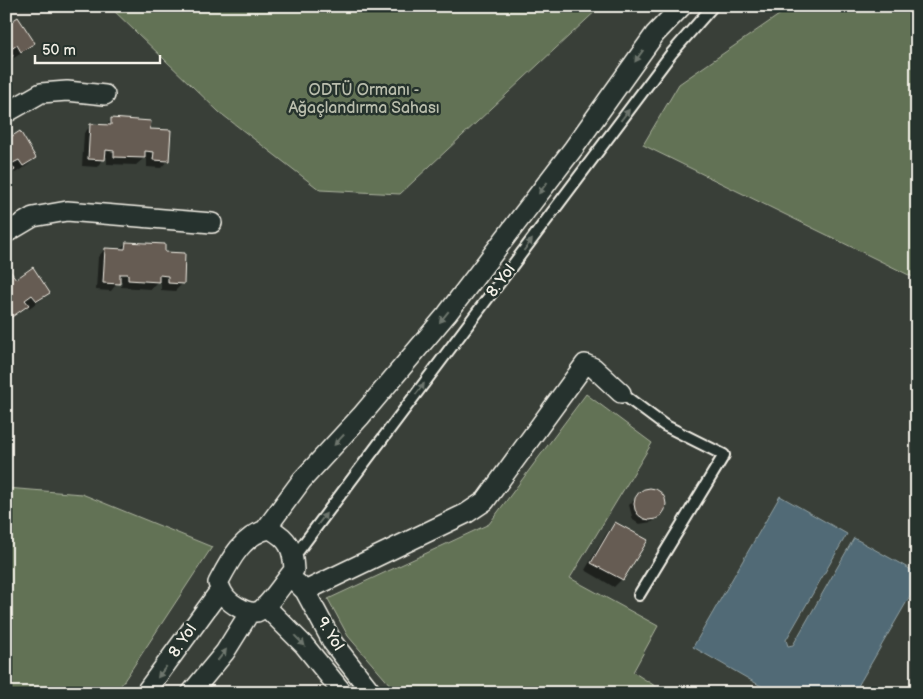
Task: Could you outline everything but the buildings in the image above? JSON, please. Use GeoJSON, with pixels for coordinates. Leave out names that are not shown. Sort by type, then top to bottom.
{"type":"FeatureCollection","features":[{"type":"Feature","properties":{"kind":"street"},"geometry":{"type":"LineString","coordinates":[[655,34],[670,6]]}},
{"type":"Feature","properties":{"kind":"street","name":"8. Yol"},"geometry":{"type":"LineString","coordinates":[[145,693],[220,589],[218,583],[227,566],[248,538],[257,531],[265,530],[302,480],[362,416],[447,314],[573,149],[655,34],[682,6]]}},
{"type":"Feature","properties":{"kind":"street"},"geometry":{"type":"LineString","coordinates":[[6,113],[41,93],[67,91],[105,95]]}},
{"type":"Feature","properties":{"kind":"street"},"geometry":{"type":"LineString","coordinates":[[6,233],[33,217],[67,211],[212,223]]}},
{"type":"Feature","properties":{"kind":"street"},"geometry":{"type":"LineString","coordinates":[[305,592],[467,513],[485,501],[585,364],[594,368],[621,393]]}},
{"type":"Feature","properties":{"kind":"street"},"geometry":{"type":"LineString","coordinates":[[265,530],[270,529],[281,535],[291,546],[291,567]]}},
{"type":"Feature","properties":{"kind":"street","name":"8. Yol"},"geometry":{"type":"LineString","coordinates":[[191,693],[291,567]]}},
{"type":"Feature","properties":{"kind":"street","name":"9. Yol"},"geometry":{"type":"LineString","coordinates":[[291,567],[333,643],[372,693]]}},
{"type":"Feature","properties":{"kind":"street"},"geometry":{"type":"LineString","coordinates":[[220,589],[230,603],[258,609]]}},
{"type":"Feature","properties":{"kind":"street","name":"9. Yol"},"geometry":{"type":"LineString","coordinates":[[258,609],[304,645],[343,693]]}},
{"type":"Feature","properties":{"kind":"lane","name":"8. Yol"},"geometry":{"type":"LineString","coordinates":[[291,567],[671,54],[713,6]]}},
{"type":"Feature","properties":{"kind":"lane"},"geometry":{"type":"LineString","coordinates":[[621,393],[664,425],[724,455],[639,595]]}},
{"type":"Feature","properties":{"kind":"green space","name":"ODTÜ Ormanı - Ağaçlandırma Sahası"},"geometry":{"type":"Polygon","coordinates":[[[109,6],[601,6],[400,194],[320,190],[219,112],[109,6]]]}},
{"type":"Feature","properties":{"kind":"green space"},"geometry":{"type":"Polygon","coordinates":[[[792,6],[917,6],[917,279],[643,145],[679,84],[792,6]]]}},
{"type":"Feature","properties":{"kind":"green space"},"geometry":{"type":"Polygon","coordinates":[[[586,394],[652,443],[570,578],[658,626],[633,672],[666,693],[397,693],[348,636],[328,599],[489,524],[586,394]]]}},
{"type":"Feature","properties":{"kind":"green space"},"geometry":{"type":"Polygon","coordinates":[[[6,488],[82,494],[212,547],[116,693],[6,693],[6,488]]]}},
{"type":"Feature","properties":{"kind":"water"},"geometry":{"type":"Polygon","coordinates":[[[780,496],[847,534],[786,640],[788,646],[793,645],[854,538],[917,573],[917,584],[854,693],[773,693],[693,647],[780,496]]]}}]}
